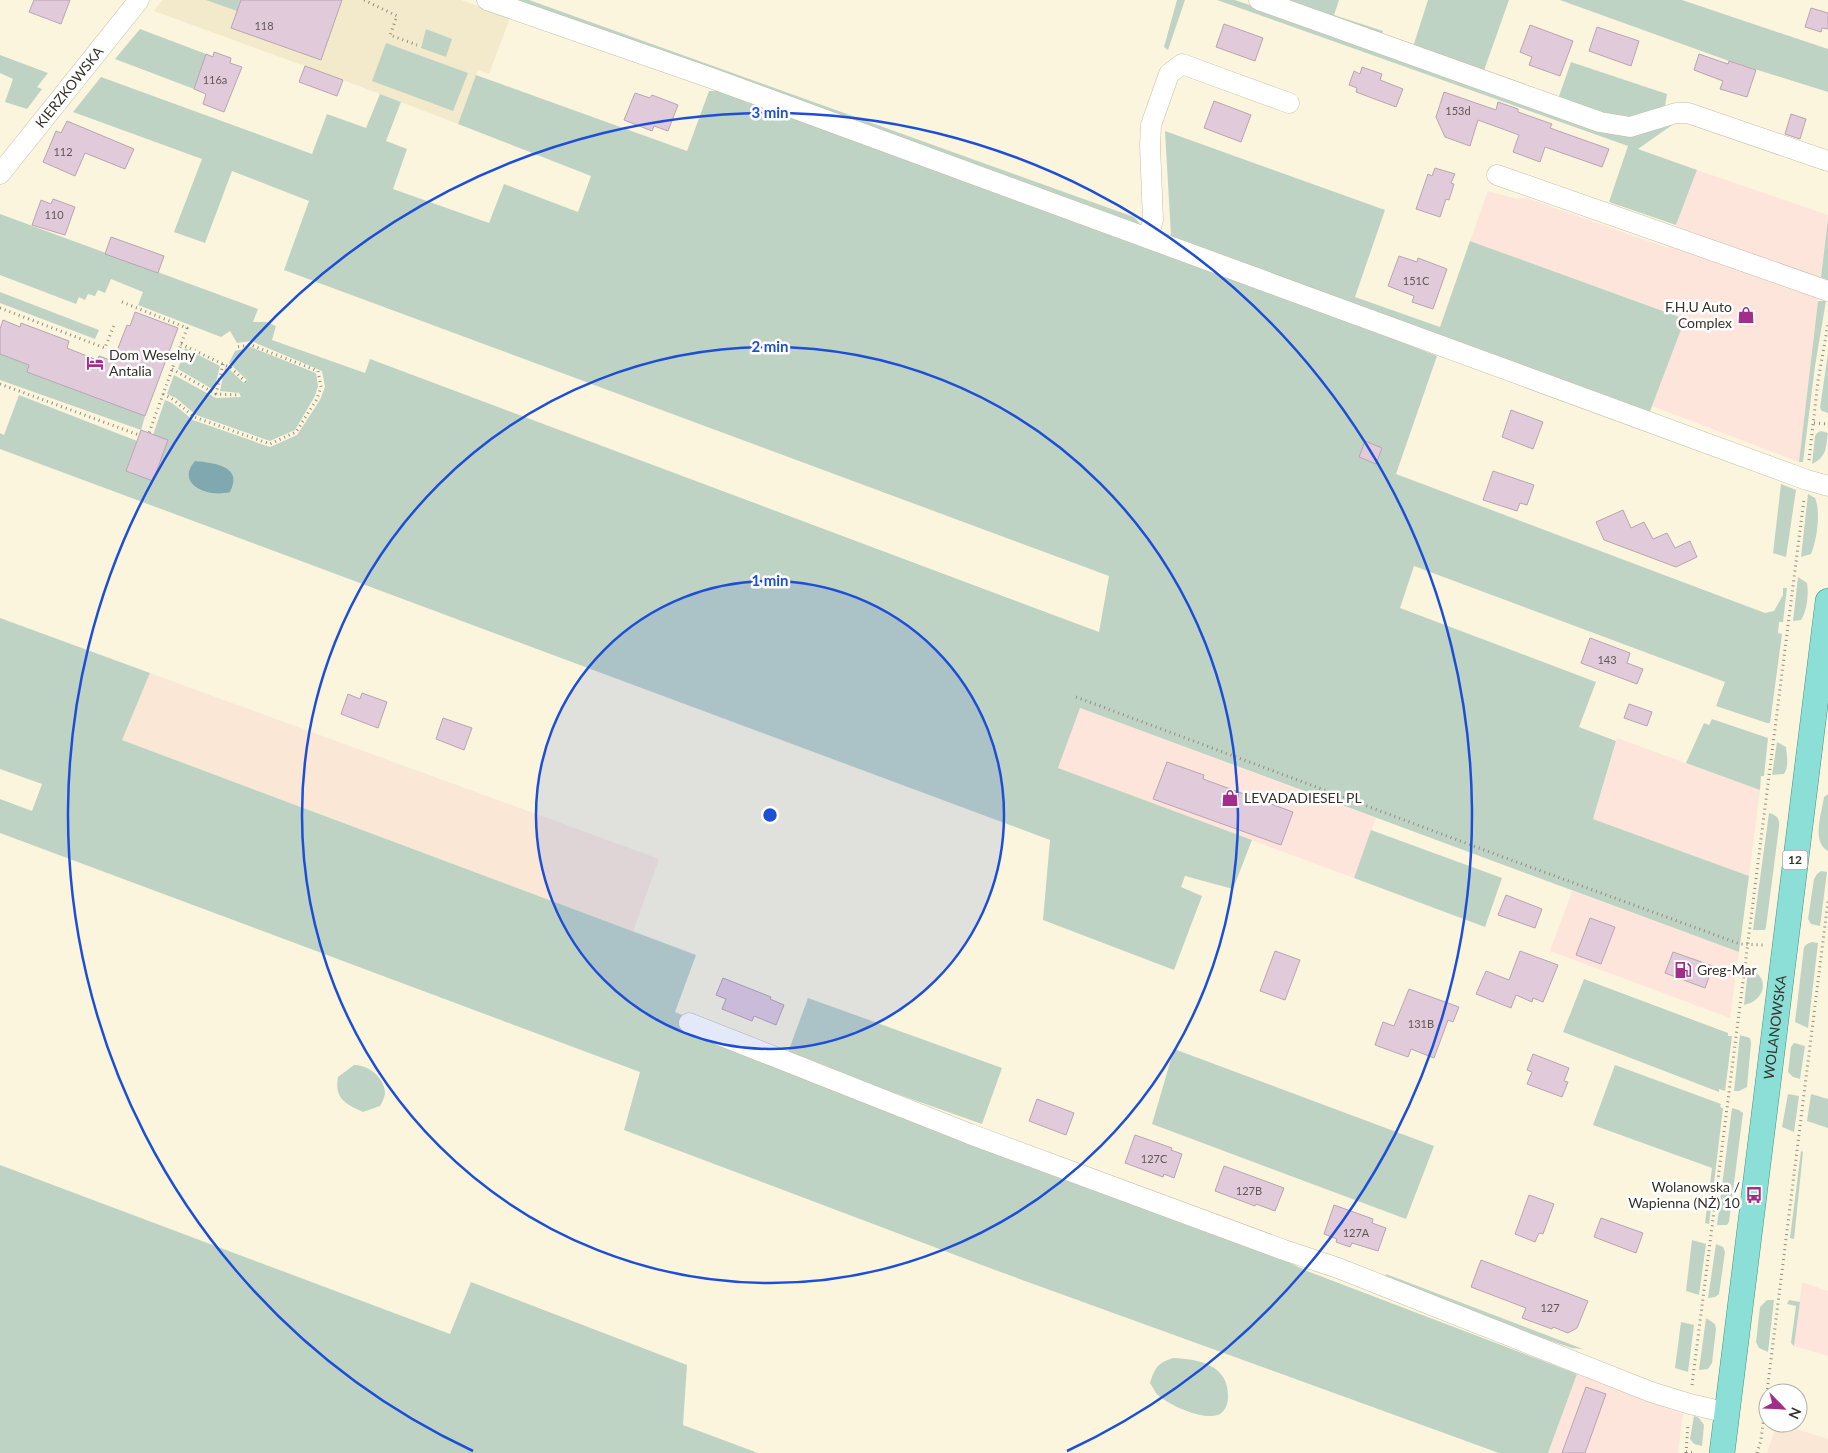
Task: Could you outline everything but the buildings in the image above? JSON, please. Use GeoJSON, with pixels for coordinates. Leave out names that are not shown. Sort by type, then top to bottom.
{"type":"FeatureCollection","features":[{"type":"Feature","properties":{"kind":"main road","name":"WOLANOWSKA"},"geometry":{"type":"LineString","coordinates":[[1722,1453],[1828,602]]}},
{"type":"Feature","properties":{"kind":"street","name":"KIERZKOWSKA"},"geometry":{"type":"LineString","coordinates":[[0,174],[139,0]]}},
{"type":"Feature","properties":{"kind":"street"},"geometry":{"type":"LineString","coordinates":[[487,0],[711,78],[1807,480],[1828,486]]}},
{"type":"Feature","properties":{"kind":"street"},"geometry":{"type":"LineString","coordinates":[[1259,0],[1614,126],[1630,127],[1676,113],[1688,114],[1828,161]]}},
{"type":"Feature","properties":{"kind":"street"},"geometry":{"type":"LineString","coordinates":[[1148,238],[1153,220],[1151,125],[1169,74],[1182,64],[1289,104]]}},
{"type":"Feature","properties":{"kind":"street"},"geometry":{"type":"LineString","coordinates":[[1497,175],[1828,291]]}},
{"type":"Feature","properties":{"kind":"street"},"geometry":{"type":"LineString","coordinates":[[690,1023],[970,1134],[1284,1250],[1338,1268],[1651,1392],[1728,1413]]}},
{"type":"Feature","properties":{"kind":"path"},"geometry":{"type":"LineString","coordinates":[[364,0],[397,16],[390,35],[417,45]]}},
{"type":"Feature","properties":{"kind":"path"},"geometry":{"type":"LineString","coordinates":[[122,302],[187,328],[149,433]]}},
{"type":"Feature","properties":{"kind":"path"},"geometry":{"type":"LineString","coordinates":[[0,308],[105,348],[114,325]]}},
{"type":"Feature","properties":{"kind":"path"},"geometry":{"type":"LineString","coordinates":[[1695,1453],[1686,1452],[1690,1404],[1818,381],[1828,324]]}},
{"type":"Feature","properties":{"kind":"path"},"geometry":{"type":"LineString","coordinates":[[181,344],[231,368],[246,382]]}},
{"type":"Feature","properties":{"kind":"path"},"geometry":{"type":"LineString","coordinates":[[163,394],[174,400],[194,417],[270,444],[296,432],[317,399],[321,387],[318,371],[251,345],[236,347]]}},
{"type":"Feature","properties":{"kind":"path"},"geometry":{"type":"LineString","coordinates":[[216,394],[223,364]]}},
{"type":"Feature","properties":{"kind":"path"},"geometry":{"type":"LineString","coordinates":[[172,369],[216,394],[239,395]]}},
{"type":"Feature","properties":{"kind":"path"},"geometry":{"type":"LineString","coordinates":[[0,384],[139,436]]}},
{"type":"Feature","properties":{"kind":"path"},"geometry":{"type":"LineString","coordinates":[[1814,423],[1828,424]]}},
{"type":"Feature","properties":{"kind":"path"},"geometry":{"type":"LineString","coordinates":[[1076,697],[1503,858],[1740,944],[1784,947]]}},
{"type":"Feature","properties":{"kind":"path"},"geometry":{"type":"LineString","coordinates":[[1757,1453],[1761,1440],[1828,901]]}},
{"type":"Feature","properties":{"kind":"shaded area"},"geometry":{"type":"Polygon","coordinates":[[[162,0],[461,0],[510,18],[489,74],[478,70],[458,124],[154,11],[162,0]]]}},
{"type":"Feature","properties":{"kind":"shaded area","name":"F.H.U Auto Complex"},"geometry":{"type":"Polygon","coordinates":[[[1697,170],[1828,215],[1799,462],[1652,406],[1684,318],[1470,241],[1488,191],[1517,199],[1527,198],[1668,248],[1697,170]]]}},
{"type":"Feature","properties":{"kind":"shaded area"},"geometry":{"type":"Polygon","coordinates":[[[150,673],[659,859],[633,931],[122,740],[150,673]]]}},
{"type":"Feature","properties":{"kind":"shaded area","name":"LEVADADIESEL PL"},"geometry":{"type":"Polygon","coordinates":[[[1079,708],[1376,818],[1354,878],[1057,768],[1079,708]]]}},
{"type":"Feature","properties":{"kind":"shaded area"},"geometry":{"type":"Polygon","coordinates":[[[1617,738],[1760,790],[1749,876],[1593,819],[1617,738]]]}},
{"type":"Feature","properties":{"kind":"shaded area"},"geometry":{"type":"Polygon","coordinates":[[[1572,891],[1739,952],[1730,1018],[1550,951],[1572,891]]]}},
{"type":"Feature","properties":{"kind":"shaded area"},"geometry":{"type":"Polygon","coordinates":[[[1802,1282],[1828,1291],[1828,1356],[1794,1346],[1802,1282]]]}},
{"type":"Feature","properties":{"kind":"shaded area"},"geometry":{"type":"Polygon","coordinates":[[[1577,1374],[1683,1414],[1678,1453],[1548,1453],[1577,1374]]]}},
{"type":"Feature","properties":{"kind":"shaded area"},"geometry":{"type":"Polygon","coordinates":[[[1774,1433],[1808,1433],[1828,1439],[1828,1453],[1767,1453],[1774,1433]]]}},
{"type":"Feature","properties":{"kind":"green space"},"geometry":{"type":"Polygon","coordinates":[[[206,0],[241,0],[237,11],[206,0]]]}},
{"type":"Feature","properties":{"kind":"green space"},"geometry":{"type":"Polygon","coordinates":[[[510,0],[529,0],[1134,217],[1142,226],[510,0]]]}},
{"type":"Feature","properties":{"kind":"green space"},"geometry":{"type":"Polygon","coordinates":[[[1177,0],[1185,0],[1168,50],[1164,47],[1177,0]]]}},
{"type":"Feature","properties":{"kind":"green space"},"geometry":{"type":"Polygon","coordinates":[[[1217,0],[1235,0],[1603,128],[1675,123],[1638,149],[1697,170],[1676,225],[1609,202],[1628,146],[1217,0]]]}},
{"type":"Feature","properties":{"kind":"green space"},"geometry":{"type":"Polygon","coordinates":[[[1271,0],[1339,0],[1334,15],[1383,31],[1380,40],[1271,0]]]}},
{"type":"Feature","properties":{"kind":"green space"},"geometry":{"type":"Polygon","coordinates":[[[1428,0],[1509,0],[1482,76],[1412,50],[1428,0]]]}},
{"type":"Feature","properties":{"kind":"green space"},"geometry":{"type":"Polygon","coordinates":[[[1560,0],[1682,0],[1828,49],[1828,92],[1729,61],[1560,0]]]}},
{"type":"Feature","properties":{"kind":"green space"},"geometry":{"type":"Polygon","coordinates":[[[140,29],[206,54],[194,89],[115,59],[140,29]]]}},
{"type":"Feature","properties":{"kind":"green space"},"geometry":{"type":"Polygon","coordinates":[[[426,29],[452,39],[446,57],[421,48],[426,29]]]}},
{"type":"Feature","properties":{"kind":"green space"},"geometry":{"type":"Polygon","coordinates":[[[386,43],[468,73],[453,111],[372,81],[386,43]]]}},
{"type":"Feature","properties":{"kind":"green space"},"geometry":{"type":"Polygon","coordinates":[[[0,55],[48,73],[37,87],[42,89],[27,109],[5,102],[13,79],[0,73],[0,55]]]}},
{"type":"Feature","properties":{"kind":"green space"},"geometry":{"type":"Polygon","coordinates":[[[1571,62],[1667,94],[1665,106],[1633,120],[1557,102],[1571,62]]]}},
{"type":"Feature","properties":{"kind":"green space"},"geometry":{"type":"Polygon","coordinates":[[[476,75],[687,151],[709,91],[722,91],[1163,249],[1437,356],[1396,474],[1765,613],[1774,611],[1783,595],[1783,588],[1787,588],[1783,622],[1779,622],[1778,633],[1782,634],[1770,723],[1716,706],[1725,682],[1414,566],[1400,608],[1596,682],[1579,727],[1616,741],[1593,819],[1749,876],[1739,952],[1080,708],[1058,768],[1252,840],[1233,889],[1185,876],[1181,887],[1202,896],[1174,970],[1043,920],[1050,840],[0,449],[0,433],[4,435],[19,395],[137,441],[126,471],[153,480],[153,435],[165,400],[172,403],[193,420],[270,447],[297,435],[320,400],[325,387],[322,371],[251,341],[237,343],[230,331],[221,337],[138,305],[143,292],[111,279],[105,293],[98,290],[95,296],[88,294],[85,300],[79,297],[76,304],[0,275],[0,214],[258,309],[253,322],[266,322],[276,326],[272,340],[365,373],[370,359],[1099,632],[1109,576],[284,270],[309,201],[232,171],[205,243],[174,232],[202,159],[73,112],[101,77],[312,154],[327,114],[366,128],[380,94],[401,102],[386,141],[407,149],[393,189],[489,223],[504,184],[578,212],[591,176],[458,124],[476,75]]]}},
{"type":"Feature","properties":{"kind":"green space"},"geometry":{"type":"Polygon","coordinates":[[[1165,131],[1385,210],[1355,297],[1440,327],[1470,241],[1685,319],[1649,414],[1171,236],[1165,131]]]}},
{"type":"Feature","properties":{"kind":"green space"},"geometry":{"type":"Polygon","coordinates":[[[1828,218],[1828,280],[1821,277],[1828,218]]]}},
{"type":"Feature","properties":{"kind":"green space"},"geometry":{"type":"Polygon","coordinates":[[[0,292],[99,330],[95,339],[0,303],[0,292]]]}},
{"type":"Feature","properties":{"kind":"green space"},"geometry":{"type":"Polygon","coordinates":[[[1818,301],[1826,301],[1815,366],[1803,462],[1799,462],[1818,301]]]}},
{"type":"Feature","properties":{"kind":"green space"},"geometry":{"type":"Polygon","coordinates":[[[251,347],[316,373],[318,386],[315,396],[295,430],[270,441],[196,415],[176,398],[167,394],[174,375],[216,398],[241,397],[239,393],[220,391],[225,368],[230,370],[244,383],[248,381],[229,363],[235,351],[251,347]]]}},
{"type":"Feature","properties":{"kind":"green space"},"geometry":{"type":"Polygon","coordinates":[[[185,348],[220,366],[214,390],[178,369],[185,348]]]}},
{"type":"Feature","properties":{"kind":"green space"},"geometry":{"type":"Polygon","coordinates":[[[1828,353],[1828,413],[1820,408],[1828,353]]]}},
{"type":"Feature","properties":{"kind":"green space"},"geometry":{"type":"Polygon","coordinates":[[[0,354],[29,365],[27,372],[145,416],[141,430],[0,380],[0,354]]]}},
{"type":"Feature","properties":{"kind":"green space"},"geometry":{"type":"Polygon","coordinates":[[[1821,431],[1828,433],[1826,447],[1821,458],[1812,464],[1815,436],[1821,431]]]}},
{"type":"Feature","properties":{"kind":"green space"},"geometry":{"type":"Polygon","coordinates":[[[1781,484],[1796,490],[1786,557],[1773,553],[1781,484]]]}},
{"type":"Feature","properties":{"kind":"green space"},"geometry":{"type":"Polygon","coordinates":[[[1808,494],[1815,498],[1817,504],[1817,526],[1811,554],[1801,557],[1808,494]]]}},
{"type":"Feature","properties":{"kind":"green space"},"geometry":{"type":"Polygon","coordinates":[[[1798,577],[1807,583],[1807,602],[1801,620],[1793,621],[1798,577]]]}},
{"type":"Feature","properties":{"kind":"green space"},"geometry":{"type":"Polygon","coordinates":[[[0,618],[150,673],[122,740],[696,955],[675,1012],[1249,1244],[1307,1271],[1577,1374],[1548,1453],[1499,1453],[995,1270],[624,1130],[640,1072],[0,833],[0,799],[32,811],[42,784],[0,769],[0,618]]]}},
{"type":"Feature","properties":{"kind":"green space"},"geometry":{"type":"Polygon","coordinates":[[[1712,719],[1768,738],[1764,776],[1761,776],[1760,790],[1686,763],[1704,723],[1709,725],[1712,719]]]}},
{"type":"Feature","properties":{"kind":"green space"},"geometry":{"type":"Polygon","coordinates":[[[1777,742],[1786,747],[1787,765],[1784,774],[1772,775],[1777,742]]]}},
{"type":"Feature","properties":{"kind":"green space"},"geometry":{"type":"Polygon","coordinates":[[[1828,794],[1828,851],[1820,841],[1819,826],[1824,797],[1828,794]]]}},
{"type":"Feature","properties":{"kind":"green space"},"geometry":{"type":"Polygon","coordinates":[[[1769,813],[1777,818],[1779,824],[1766,927],[1765,930],[1753,930],[1769,813]]]}},
{"type":"Feature","properties":{"kind":"green space"},"geometry":{"type":"Polygon","coordinates":[[[1371,830],[1502,878],[1485,927],[1354,878],[1371,830]]]}},
{"type":"Feature","properties":{"kind":"green space"},"geometry":{"type":"Polygon","coordinates":[[[1821,871],[1827,872],[1820,926],[1811,924],[1808,919],[1814,879],[1821,871]]]}},
{"type":"Feature","properties":{"kind":"green space"},"geometry":{"type":"Polygon","coordinates":[[[1812,942],[1818,943],[1808,1028],[1795,1022],[1804,947],[1812,942]]]}},
{"type":"Feature","properties":{"kind":"green space"},"geometry":{"type":"Polygon","coordinates":[[[1748,970],[1760,976],[1763,987],[1758,998],[1744,1005],[1748,970]]]}},
{"type":"Feature","properties":{"kind":"green space"},"geometry":{"type":"Polygon","coordinates":[[[1584,979],[1732,1036],[1725,1091],[1719,1089],[1719,1092],[1563,1032],[1584,979]]]}},
{"type":"Feature","properties":{"kind":"green space"},"geometry":{"type":"Polygon","coordinates":[[[808,998],[1002,1068],[982,1124],[787,1055],[808,998]]]}},
{"type":"Feature","properties":{"kind":"green space"},"geometry":{"type":"Polygon","coordinates":[[[1740,1035],[1750,1038],[1751,1043],[1747,1087],[1734,1091],[1740,1035]]]}},
{"type":"Feature","properties":{"kind":"green space"},"geometry":{"type":"Polygon","coordinates":[[[1794,1043],[1805,1046],[1800,1079],[1793,1077],[1788,1072],[1791,1047],[1794,1043]]]}},
{"type":"Feature","properties":{"kind":"green space"},"geometry":{"type":"Polygon","coordinates":[[[1174,1049],[1434,1146],[1406,1219],[1152,1124],[1174,1049]]]}},
{"type":"Feature","properties":{"kind":"green space"},"geometry":{"type":"Polygon","coordinates":[[[354,1065],[370,1070],[383,1083],[385,1094],[380,1106],[363,1112],[351,1106],[340,1096],[337,1084],[338,1077],[354,1065]]]}},
{"type":"Feature","properties":{"kind":"green space"},"geometry":{"type":"Polygon","coordinates":[[[1615,1065],[1721,1104],[1720,1107],[1723,1108],[1709,1224],[1705,1223],[1712,1168],[1593,1125],[1615,1065]]]}},
{"type":"Feature","properties":{"kind":"green space"},"geometry":{"type":"Polygon","coordinates":[[[1788,1094],[1799,1096],[1794,1132],[1782,1127],[1788,1094]]]}},
{"type":"Feature","properties":{"kind":"green space"},"geometry":{"type":"Polygon","coordinates":[[[1811,1094],[1828,1099],[1828,1128],[1807,1121],[1811,1094]]]}},
{"type":"Feature","properties":{"kind":"green space"},"geometry":{"type":"Polygon","coordinates":[[[1732,1108],[1743,1113],[1729,1222],[1727,1225],[1717,1225],[1732,1108]]]}},
{"type":"Feature","properties":{"kind":"green space"},"geometry":{"type":"Polygon","coordinates":[[[1801,1151],[1803,1152],[1794,1239],[1790,1238],[1801,1151]]]}},
{"type":"Feature","properties":{"kind":"green space"},"geometry":{"type":"Polygon","coordinates":[[[0,1165],[450,1334],[471,1282],[687,1365],[683,1425],[758,1453],[0,1453],[0,1165]]]}},
{"type":"Feature","properties":{"kind":"green space"},"geometry":{"type":"Polygon","coordinates":[[[1692,1240],[1706,1244],[1699,1295],[1686,1291],[1692,1240]]]}},
{"type":"Feature","properties":{"kind":"green space"},"geometry":{"type":"Polygon","coordinates":[[[1716,1244],[1723,1247],[1725,1252],[1719,1294],[1708,1298],[1716,1244]]]}},
{"type":"Feature","properties":{"kind":"green space"},"geometry":{"type":"Polygon","coordinates":[[[1386,1274],[1583,1349],[1572,1348],[1521,1331],[1384,1280],[1386,1274]]]}},
{"type":"Feature","properties":{"kind":"green space"},"geometry":{"type":"Polygon","coordinates":[[[1767,1300],[1774,1300],[1768,1352],[1759,1348],[1756,1342],[1760,1307],[1767,1300]]]}},
{"type":"Feature","properties":{"kind":"green space"},"geometry":{"type":"Polygon","coordinates":[[[1789,1300],[1800,1302],[1794,1346],[1791,1343],[1796,1306],[1787,1304],[1789,1300]]]}},
{"type":"Feature","properties":{"kind":"green space"},"geometry":{"type":"Polygon","coordinates":[[[1706,1318],[1715,1324],[1716,1329],[1712,1363],[1708,1369],[1699,1370],[1706,1318]]]}},
{"type":"Feature","properties":{"kind":"green space"},"geometry":{"type":"Polygon","coordinates":[[[1681,1322],[1694,1325],[1688,1372],[1675,1368],[1681,1322]]]}},
{"type":"Feature","properties":{"kind":"green space"},"geometry":{"type":"Polygon","coordinates":[[[1173,1358],[1202,1362],[1218,1371],[1227,1386],[1228,1397],[1228,1402],[1220,1414],[1205,1416],[1186,1411],[1161,1398],[1156,1393],[1150,1383],[1153,1373],[1160,1364],[1173,1358]]]}},
{"type":"Feature","properties":{"kind":"green space"},"geometry":{"type":"Polygon","coordinates":[[[1694,1416],[1699,1418],[1704,1425],[1702,1446],[1694,1444],[1690,1439],[1694,1416]]]}},
{"type":"Feature","properties":{"kind":"water"},"geometry":{"type":"Polygon","coordinates":[[[195,461],[225,467],[230,471],[233,476],[233,483],[230,492],[213,493],[197,488],[189,477],[190,469],[195,461]]]}},
{"type":"Feature","properties":{"kind":"place","name":"F.H.U Auto Complex"},"geometry":{"type":"Point","coordinates":[1746,315]}},
{"type":"Feature","properties":{"kind":"place","name":"Dom Weselny Antalia"},"geometry":{"type":"Point","coordinates":[95,363]}},
{"type":"Feature","properties":{"kind":"place","name":"LEVADADIESEL PL"},"geometry":{"type":"Point","coordinates":[1230,798]}},
{"type":"Feature","properties":{"kind":"place","name":"Greg-Mar"},"geometry":{"type":"Point","coordinates":[1683,970]}},
{"type":"Feature","properties":{"kind":"place","name":"Wolanowska / Wapienna (NŻ) 10"},"geometry":{"type":"Point","coordinates":[1754,1195]}}]}
